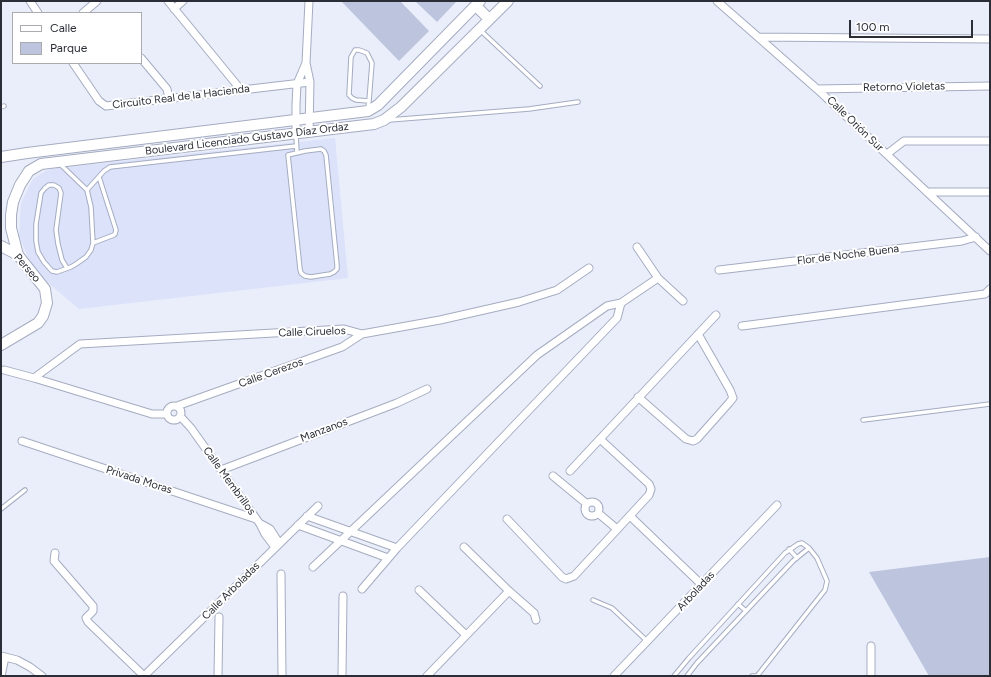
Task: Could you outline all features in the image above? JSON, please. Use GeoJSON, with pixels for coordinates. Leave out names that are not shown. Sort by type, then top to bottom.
{"type":"FeatureCollection","features":[{"type":"Feature","properties":{"kind":"street"},"geometry":{"type":"LineString","coordinates":[[30,1],[37,12]]}},
{"type":"Feature","properties":{"kind":"street"},"geometry":{"type":"LineString","coordinates":[[84,12],[97,1]]}},
{"type":"Feature","properties":{"kind":"street"},"geometry":{"type":"LineString","coordinates":[[168,1],[241,90]]}},
{"type":"Feature","properties":{"kind":"street"},"geometry":{"type":"LineString","coordinates":[[174,9],[183,1]]}},
{"type":"Feature","properties":{"kind":"street"},"geometry":{"type":"LineString","coordinates":[[309,1],[306,63],[310,82],[309,133]]}},
{"type":"Feature","properties":{"kind":"street","name":"Boulevard Licenciado Gustavo Díaz Ordaz"},"geometry":{"type":"LineString","coordinates":[[18,255],[11,228],[13,202],[20,185],[29,171],[41,164],[374,124],[384,120],[401,107],[508,1]]}},
{"type":"Feature","properties":{"kind":"street","name":"Calle Orión Sur"},"geometry":{"type":"LineString","coordinates":[[718,1],[817,89],[989,249]]}},
{"type":"Feature","properties":{"kind":"street"},"geometry":{"type":"LineString","coordinates":[[478,3],[490,19]]}},
{"type":"Feature","properties":{"kind":"street","name":"Boulevard Licenciado Gustavo Díaz Ordaz"},"geometry":{"type":"LineString","coordinates":[[1,158],[27,153],[296,119],[309,119],[378,105],[478,3]]}},
{"type":"Feature","properties":{"kind":"street"},"geometry":{"type":"LineString","coordinates":[[758,37],[990,39]]}},
{"type":"Feature","properties":{"kind":"street"},"geometry":{"type":"LineString","coordinates":[[142,59],[167,89],[169,98]]}},
{"type":"Feature","properties":{"kind":"street"},"geometry":{"type":"LineString","coordinates":[[296,134],[297,84],[306,63]]}},
{"type":"Feature","properties":{"kind":"street","name":"Circuito Real de la Hacienda"},"geometry":{"type":"LineString","coordinates":[[74,64],[99,101],[106,106],[310,82]]}},
{"type":"Feature","properties":{"kind":"street","name":"Retorno Violetas"},"geometry":{"type":"LineString","coordinates":[[817,89],[990,86]]}},
{"type":"Feature","properties":{"kind":"street"},"geometry":{"type":"LineString","coordinates":[[887,154],[904,140],[990,141]]}},
{"type":"Feature","properties":{"kind":"street"},"geometry":{"type":"LineString","coordinates":[[928,192],[990,192]]}},
{"type":"Feature","properties":{"kind":"street","name":"Flor de Noche Buena"},"geometry":{"type":"LineString","coordinates":[[719,270],[962,241],[976,237]]}},
{"type":"Feature","properties":{"kind":"street","name":"Perseo"},"geometry":{"type":"LineString","coordinates":[[1,246],[18,255],[45,289],[47,303],[43,316],[38,323],[1,345]]}},
{"type":"Feature","properties":{"kind":"street"},"geometry":{"type":"LineString","coordinates":[[637,247],[658,278],[683,300]]}},
{"type":"Feature","properties":{"kind":"street","name":"Calle Ciruelos"},"geometry":{"type":"LineString","coordinates":[[34,378],[80,344],[344,329],[362,334],[440,320],[519,302],[557,290],[589,268]]}},
{"type":"Feature","properties":{"kind":"street"},"geometry":{"type":"LineString","coordinates":[[313,567],[537,355],[607,306],[621,303],[658,278]]}},
{"type":"Feature","properties":{"kind":"street"},"geometry":{"type":"LineString","coordinates":[[742,326],[985,294],[990,289]]}},
{"type":"Feature","properties":{"kind":"street"},"geometry":{"type":"LineString","coordinates":[[362,589],[397,548],[617,318],[621,303]]}},
{"type":"Feature","properties":{"kind":"street"},"geometry":{"type":"LineString","coordinates":[[570,471],[716,315]]}},
{"type":"Feature","properties":{"kind":"street","name":"Calle Cerezos"},"geometry":{"type":"LineString","coordinates":[[177,406],[342,347],[362,334]]}},
{"type":"Feature","properties":{"kind":"street"},"geometry":{"type":"LineString","coordinates":[[638,398],[686,439],[692,441],[697,439],[732,398],[730,390],[698,334]]}},
{"type":"Feature","properties":{"kind":"street"},"geometry":{"type":"LineString","coordinates":[[4,370],[152,414],[167,414]]}},
{"type":"Feature","properties":{"kind":"street","name":"Manzanos"},"geometry":{"type":"LineString","coordinates":[[221,470],[396,403],[427,389]]}},
{"type":"Feature","properties":{"kind":"street"},"geometry":{"type":"LineString","coordinates":[[172,406],[177,406],[181,411],[180,416],[175,420],[170,419],[167,414],[168,409],[172,406]]}},
{"type":"Feature","properties":{"kind":"street","name":"Calle Membrillos"},"geometry":{"type":"LineString","coordinates":[[180,416],[191,428],[266,534],[277,545]]}},
{"type":"Feature","properties":{"kind":"street"},"geometry":{"type":"LineString","coordinates":[[507,519],[562,577],[566,579],[574,576],[649,495],[651,489],[649,484],[600,438]]}},
{"type":"Feature","properties":{"kind":"street","name":"Privada Moras"},"geometry":{"type":"LineString","coordinates":[[22,441],[258,521]]}},
{"type":"Feature","properties":{"kind":"street"},"geometry":{"type":"LineString","coordinates":[[553,476],[587,504]]}},
{"type":"Feature","properties":{"kind":"street"},"geometry":{"type":"LineString","coordinates":[[596,502],[599,506],[600,508],[598,513],[595,516],[588,515],[585,511],[587,504],[596,502]]}},
{"type":"Feature","properties":{"kind":"street","name":"Arboladas"},"geometry":{"type":"LineString","coordinates":[[614,676],[777,505]]}},
{"type":"Feature","properties":{"kind":"street","name":"Calle Arboladas"},"geometry":{"type":"LineString","coordinates":[[144,676],[318,506]]}},
{"type":"Feature","properties":{"kind":"street"},"geometry":{"type":"LineString","coordinates":[[598,513],[617,529]]}},
{"type":"Feature","properties":{"kind":"street"},"geometry":{"type":"LineString","coordinates":[[307,516],[397,548]]}},
{"type":"Feature","properties":{"kind":"street"},"geometry":{"type":"LineString","coordinates":[[630,516],[702,585]]}},
{"type":"Feature","properties":{"kind":"street"},"geometry":{"type":"LineString","coordinates":[[298,525],[388,558]]}},
{"type":"Feature","properties":{"kind":"street"},"geometry":{"type":"LineString","coordinates":[[464,548],[534,613],[536,620]]}},
{"type":"Feature","properties":{"kind":"street"},"geometry":{"type":"LineString","coordinates":[[55,553],[54,562],[93,606],[93,611],[86,618],[88,622],[144,676]]}},
{"type":"Feature","properties":{"kind":"street"},"geometry":{"type":"LineString","coordinates":[[281,574],[282,676]]}},
{"type":"Feature","properties":{"kind":"street"},"geometry":{"type":"LineString","coordinates":[[419,590],[466,634]]}},
{"type":"Feature","properties":{"kind":"street"},"geometry":{"type":"LineString","coordinates":[[426,676],[509,591]]}},
{"type":"Feature","properties":{"kind":"street"},"geometry":{"type":"LineString","coordinates":[[342,676],[343,596]]}},
{"type":"Feature","properties":{"kind":"street"},"geometry":{"type":"LineString","coordinates":[[218,676],[219,617]]}},
{"type":"Feature","properties":{"kind":"street"},"geometry":{"type":"LineString","coordinates":[[871,646],[871,676]]}},
{"type":"Feature","properties":{"kind":"street"},"geometry":{"type":"LineString","coordinates":[[1,676],[3,656],[17,660],[42,676]]}},
{"type":"Feature","properties":{"kind":"lane"},"geometry":{"type":"LineString","coordinates":[[479,29],[540,86]]}},
{"type":"Feature","properties":{"kind":"lane"},"geometry":{"type":"LineString","coordinates":[[355,50],[359,50],[367,54],[372,63],[368,106],[349,95],[351,57],[355,50]]}},
{"type":"Feature","properties":{"kind":"lane"},"geometry":{"type":"LineString","coordinates":[[384,120],[529,109],[578,102]]}},
{"type":"Feature","properties":{"kind":"lane"},"geometry":{"type":"LineString","coordinates":[[296,134],[297,153]]}},
{"type":"Feature","properties":{"kind":"lane"},"geometry":{"type":"LineString","coordinates":[[87,190],[104,171],[110,167],[296,146]]}},
{"type":"Feature","properties":{"kind":"lane"},"geometry":{"type":"LineString","coordinates":[[321,149],[326,155],[337,265],[337,269],[330,274],[311,277],[305,276],[300,270],[288,155],[297,153],[321,149]]}},
{"type":"Feature","properties":{"kind":"lane"},"geometry":{"type":"LineString","coordinates":[[57,162],[87,190],[91,207],[93,243],[91,250],[86,257],[76,264],[67,268],[57,272],[52,271],[38,252],[36,241],[36,224],[41,193],[49,185],[54,185],[59,188],[61,193],[56,230],[62,260],[67,268]]}},
{"type":"Feature","properties":{"kind":"lane"},"geometry":{"type":"LineString","coordinates":[[93,243],[114,235],[116,230],[99,177]]}},
{"type":"Feature","properties":{"kind":"lane"},"geometry":{"type":"LineString","coordinates":[[863,420],[990,404]]}},
{"type":"Feature","properties":{"kind":"lane"},"geometry":{"type":"LineString","coordinates":[[1,510],[25,490]]}},
{"type":"Feature","properties":{"kind":"lane"},"geometry":{"type":"LineString","coordinates":[[674,676],[785,553],[802,543],[810,548],[817,558],[827,581],[825,590],[757,676],[752,676]]}},
{"type":"Feature","properties":{"kind":"lane"},"geometry":{"type":"LineString","coordinates":[[688,676],[697,663],[746,611],[797,558],[810,548]]}},
{"type":"Feature","properties":{"kind":"lane"},"geometry":{"type":"LineString","coordinates":[[789,550],[797,558]]}},
{"type":"Feature","properties":{"kind":"lane"},"geometry":{"type":"LineString","coordinates":[[593,600],[612,608],[648,641]]}},
{"type":"Feature","properties":{"kind":"lane"},"geometry":{"type":"LineString","coordinates":[[738,604],[746,611]]}},
{"type":"Feature","properties":{"kind":"lane"},"geometry":{"type":"LineString","coordinates":[[689,658],[697,663]]}},
{"type":"Feature","properties":{"kind":"shaded area"},"geometry":{"type":"Polygon","coordinates":[[[335,138],[348,278],[79,309],[40,276],[28,257],[19,236],[21,203],[33,179],[45,171],[57,168],[335,138]]]}},
{"type":"Feature","properties":{"kind":"green space"},"geometry":{"type":"Polygon","coordinates":[[[400,1],[429,31],[399,61],[342,2],[400,1]]]}},
{"type":"Feature","properties":{"kind":"green space"},"geometry":{"type":"Polygon","coordinates":[[[415,1],[457,1],[437,22],[415,1]]]}},
{"type":"Feature","properties":{"kind":"green space"},"geometry":{"type":"Polygon","coordinates":[[[990,557],[990,676],[929,676],[869,572],[990,557]]]}}]}
